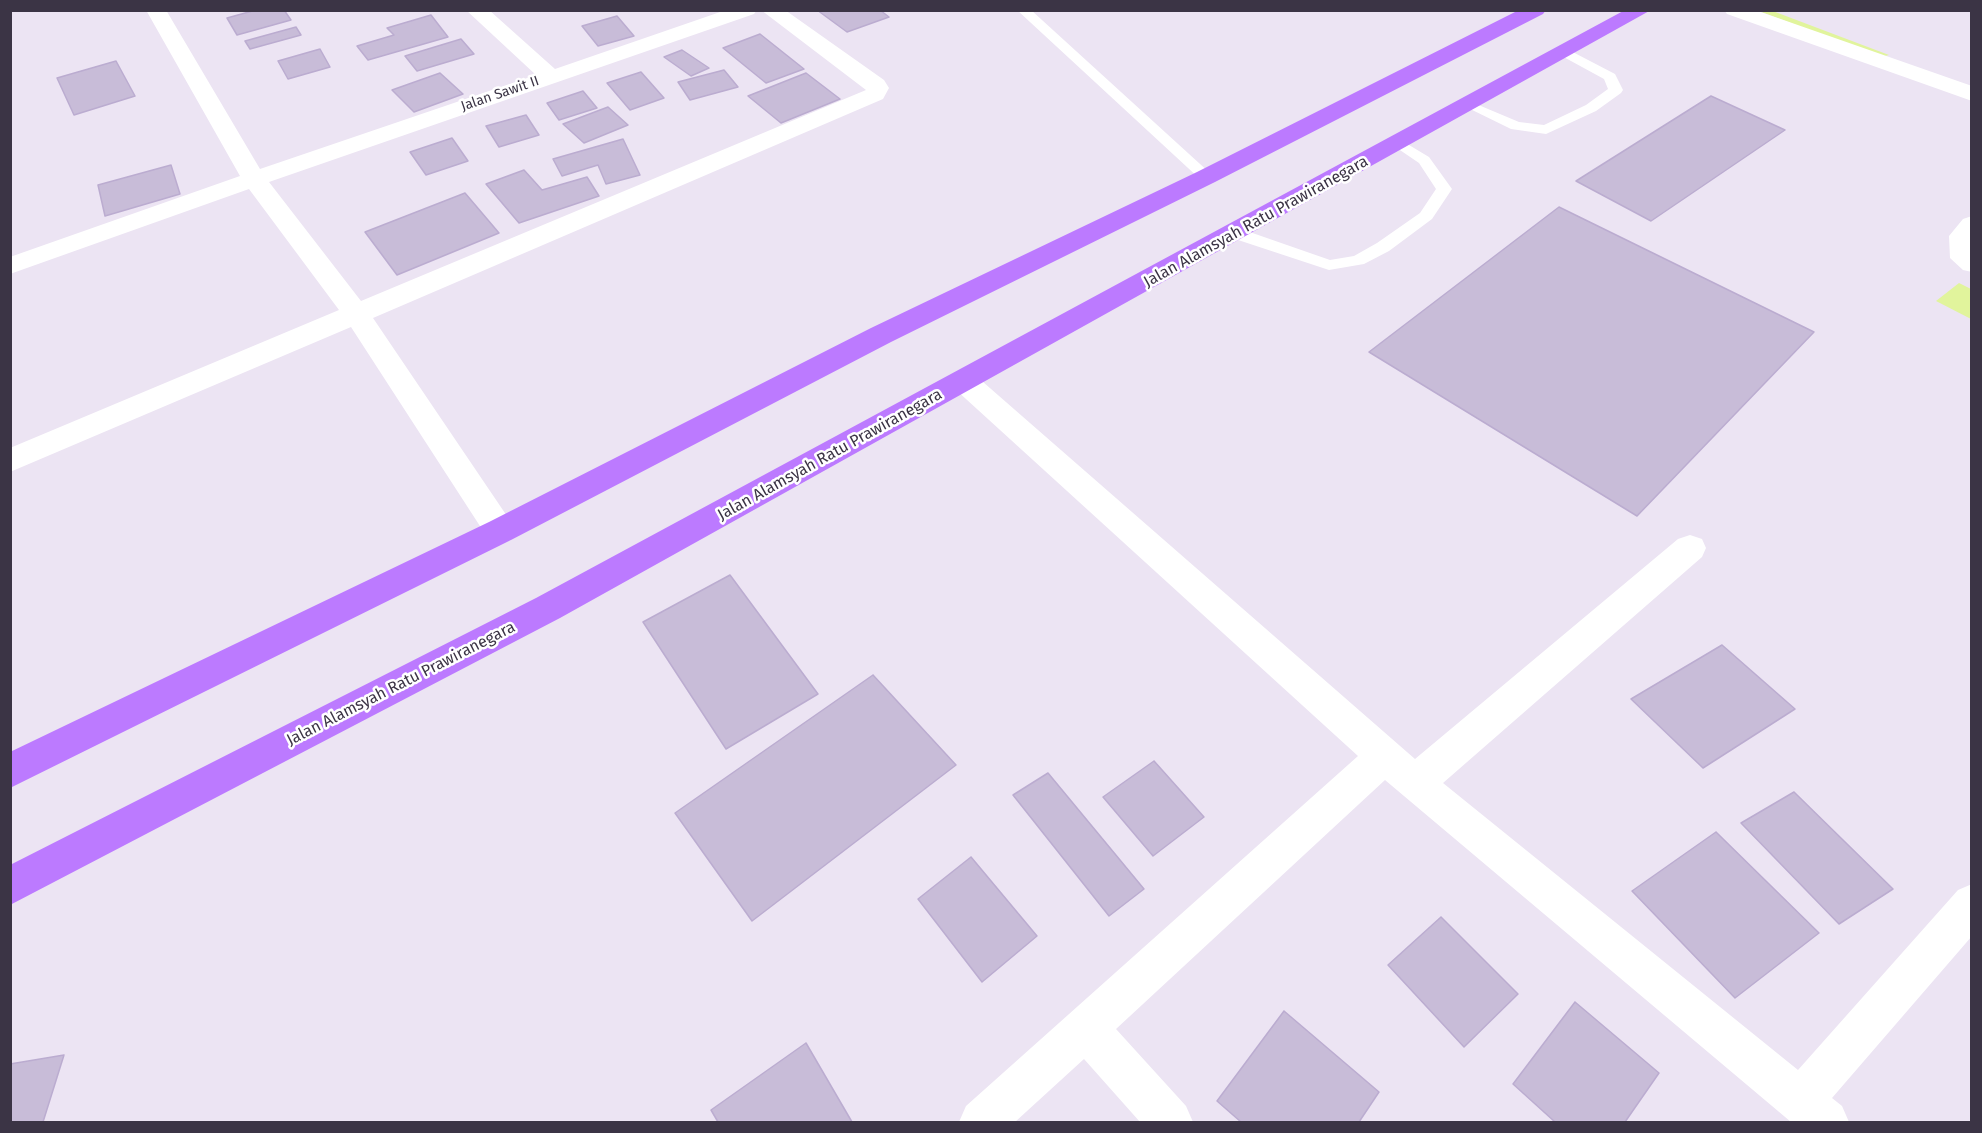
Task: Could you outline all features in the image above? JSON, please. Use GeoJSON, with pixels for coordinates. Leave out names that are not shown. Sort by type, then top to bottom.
{"type":"FeatureCollection","features":[{"type":"Feature","properties":{"kind":"highway"},"geometry":{"type":"LineString","coordinates":[[10,771],[500,531],[881,335],[1206,177],[1536,10]]}},
{"type":"Feature","properties":{"kind":"highway","name":"Jalan Alamsyah Ratu Prawiranegara"},"geometry":{"type":"LineString","coordinates":[[10,886],[548,608],[1641,10]]}},
{"type":"Feature","properties":{"kind":"street"},"geometry":{"type":"LineString","coordinates":[[476,10],[551,77]]}},
{"type":"Feature","properties":{"kind":"street","name":"Jalan Sawit II"},"geometry":{"type":"LineString","coordinates":[[10,266],[254,179],[747,10]]}},
{"type":"Feature","properties":{"kind":"street"},"geometry":{"type":"LineString","coordinates":[[10,461],[358,316],[875,94],[878,88],[876,85],[771,10]]}},
{"type":"Feature","properties":{"kind":"street"},"geometry":{"type":"LineString","coordinates":[[1734,10],[1971,94]]}},
{"type":"Feature","properties":{"kind":"street"},"geometry":{"type":"LineString","coordinates":[[161,11],[254,179],[358,316],[500,531]]}},
{"type":"Feature","properties":{"kind":"street"},"geometry":{"type":"LineString","coordinates":[[1971,224],[1962,236],[1963,258],[1971,264]]}},
{"type":"Feature","properties":{"kind":"street"},"geometry":{"type":"LineString","coordinates":[[964,382],[1415,783],[1813,1112],[1971,904]]}},
{"type":"Feature","properties":{"kind":"street"},"geometry":{"type":"LineString","coordinates":[[1415,783],[1690,548]]}},
{"type":"Feature","properties":{"kind":"street"},"geometry":{"type":"LineString","coordinates":[[982,1122],[1385,756]]}},
{"type":"Feature","properties":{"kind":"street"},"geometry":{"type":"LineString","coordinates":[[1085,1028],[1170,1122]]}},
{"type":"Feature","properties":{"kind":"lane"},"geometry":{"type":"LineString","coordinates":[[1023,10],[1206,177]]}},
{"type":"Feature","properties":{"kind":"lane"},"geometry":{"type":"LineString","coordinates":[[1469,105],[1516,126],[1546,130],[1591,108],[1616,90],[1610,77],[1564,52]]}},
{"type":"Feature","properties":{"kind":"lane"},"geometry":{"type":"LineString","coordinates":[[1236,233],[1329,265],[1358,260],[1383,247],[1426,216],[1444,189],[1424,160],[1399,143]]}},
{"type":"Feature","properties":{"kind":"shaded area"},"geometry":{"type":"Polygon","coordinates":[[[1959,283],[1971,289],[1971,319],[1936,301],[1959,283]]]}},
{"type":"Feature","properties":{"kind":"building"},"geometry":{"type":"Polygon","coordinates":[[[256,10],[284,10],[291,20],[237,35],[227,18],[256,10]]]}},
{"type":"Feature","properties":{"kind":"building"},"geometry":{"type":"Polygon","coordinates":[[[817,10],[880,10],[889,17],[847,32],[817,10]]]}},
{"type":"Feature","properties":{"kind":"building"},"geometry":{"type":"Polygon","coordinates":[[[431,15],[448,37],[368,60],[357,46],[394,35],[387,28],[431,15]]]}},
{"type":"Feature","properties":{"kind":"building"},"geometry":{"type":"Polygon","coordinates":[[[617,16],[634,36],[598,46],[582,26],[617,16]]]}},
{"type":"Feature","properties":{"kind":"building"},"geometry":{"type":"Polygon","coordinates":[[[296,27],[301,35],[250,49],[245,41],[296,27]]]}},
{"type":"Feature","properties":{"kind":"building"},"geometry":{"type":"Polygon","coordinates":[[[760,34],[804,69],[766,83],[723,48],[760,34]]]}},
{"type":"Feature","properties":{"kind":"building"},"geometry":{"type":"Polygon","coordinates":[[[461,39],[474,54],[417,71],[405,56],[461,39]]]}},
{"type":"Feature","properties":{"kind":"building"},"geometry":{"type":"Polygon","coordinates":[[[320,49],[330,67],[288,79],[278,61],[320,49]]]}},
{"type":"Feature","properties":{"kind":"building"},"geometry":{"type":"Polygon","coordinates":[[[682,50],[709,68],[691,76],[664,57],[682,50]]]}},
{"type":"Feature","properties":{"kind":"building"},"geometry":{"type":"Polygon","coordinates":[[[116,61],[135,96],[74,115],[57,78],[116,61]]]}},
{"type":"Feature","properties":{"kind":"building"},"geometry":{"type":"Polygon","coordinates":[[[724,70],[738,87],[690,100],[678,82],[724,70]]]}},
{"type":"Feature","properties":{"kind":"building"},"geometry":{"type":"Polygon","coordinates":[[[641,72],[664,98],[630,110],[607,83],[641,72]]]}},
{"type":"Feature","properties":{"kind":"building"},"geometry":{"type":"Polygon","coordinates":[[[440,73],[463,94],[414,112],[392,90],[440,73]]]}},
{"type":"Feature","properties":{"kind":"building"},"geometry":{"type":"Polygon","coordinates":[[[806,73],[840,99],[781,123],[748,96],[806,73]]]}},
{"type":"Feature","properties":{"kind":"building"},"geometry":{"type":"Polygon","coordinates":[[[583,91],[597,108],[559,120],[547,103],[583,91]]]}},
{"type":"Feature","properties":{"kind":"building"},"geometry":{"type":"Polygon","coordinates":[[[1711,96],[1785,130],[1651,221],[1576,181],[1711,96]]]}},
{"type":"Feature","properties":{"kind":"building"},"geometry":{"type":"Polygon","coordinates":[[[608,107],[628,125],[584,143],[563,124],[608,107]]]}},
{"type":"Feature","properties":{"kind":"building"},"geometry":{"type":"Polygon","coordinates":[[[526,115],[539,135],[499,147],[486,126],[526,115]]]}},
{"type":"Feature","properties":{"kind":"building"},"geometry":{"type":"Polygon","coordinates":[[[452,138],[468,161],[426,175],[410,152],[452,138]]]}},
{"type":"Feature","properties":{"kind":"building"},"geometry":{"type":"Polygon","coordinates":[[[623,139],[640,175],[606,184],[598,165],[562,176],[553,159],[623,139]]]}},
{"type":"Feature","properties":{"kind":"building"},"geometry":{"type":"Polygon","coordinates":[[[171,165],[180,194],[105,216],[98,185],[171,165]]]}},
{"type":"Feature","properties":{"kind":"building"},"geometry":{"type":"Polygon","coordinates":[[[524,170],[542,190],[587,177],[599,196],[519,223],[486,184],[524,170]]]}},
{"type":"Feature","properties":{"kind":"building"},"geometry":{"type":"Polygon","coordinates":[[[465,193],[499,233],[397,275],[365,232],[465,193]]]}},
{"type":"Feature","properties":{"kind":"building"},"geometry":{"type":"Polygon","coordinates":[[[1559,207],[1814,332],[1637,516],[1369,352],[1559,207]]]}},
{"type":"Feature","properties":{"kind":"building"},"geometry":{"type":"Polygon","coordinates":[[[730,575],[818,694],[726,749],[643,622],[730,575]]]}},
{"type":"Feature","properties":{"kind":"building"},"geometry":{"type":"Polygon","coordinates":[[[1722,645],[1795,709],[1703,768],[1631,699],[1722,645]]]}},
{"type":"Feature","properties":{"kind":"building"},"geometry":{"type":"Polygon","coordinates":[[[873,675],[956,765],[752,921],[675,813],[873,675]]]}},
{"type":"Feature","properties":{"kind":"building"},"geometry":{"type":"Polygon","coordinates":[[[1154,761],[1204,817],[1153,856],[1103,797],[1154,761]]]}},
{"type":"Feature","properties":{"kind":"building"},"geometry":{"type":"Polygon","coordinates":[[[1048,773],[1144,889],[1109,916],[1013,795],[1048,773]]]}},
{"type":"Feature","properties":{"kind":"building"},"geometry":{"type":"Polygon","coordinates":[[[1794,792],[1893,889],[1839,924],[1741,823],[1794,792]]]}},
{"type":"Feature","properties":{"kind":"building"},"geometry":{"type":"Polygon","coordinates":[[[1716,832],[1819,933],[1735,998],[1632,891],[1716,832]]]}},
{"type":"Feature","properties":{"kind":"building"},"geometry":{"type":"Polygon","coordinates":[[[971,857],[1037,936],[982,982],[918,899],[971,857]]]}},
{"type":"Feature","properties":{"kind":"building"},"geometry":{"type":"Polygon","coordinates":[[[1441,917],[1518,994],[1464,1047],[1388,965],[1441,917]]]}},
{"type":"Feature","properties":{"kind":"building"},"geometry":{"type":"Polygon","coordinates":[[[1575,1002],[1659,1073],[1625,1122],[1555,1122],[1513,1084],[1575,1002]]]}},
{"type":"Feature","properties":{"kind":"building"},"geometry":{"type":"Polygon","coordinates":[[[1284,1011],[1379,1092],[1359,1122],[1241,1122],[1217,1101],[1284,1011]]]}},
{"type":"Feature","properties":{"kind":"building"},"geometry":{"type":"Polygon","coordinates":[[[806,1043],[852,1122],[718,1122],[711,1110],[806,1043]]]}},
{"type":"Feature","properties":{"kind":"building"},"geometry":{"type":"Polygon","coordinates":[[[64,1055],[43,1122],[10,1122],[10,1064],[64,1055]]]}},
{"type":"Feature","properties":{"kind":"waterway"},"geometry":{"type":"LineString","coordinates":[[1760,10],[1884,55]]}}]}
